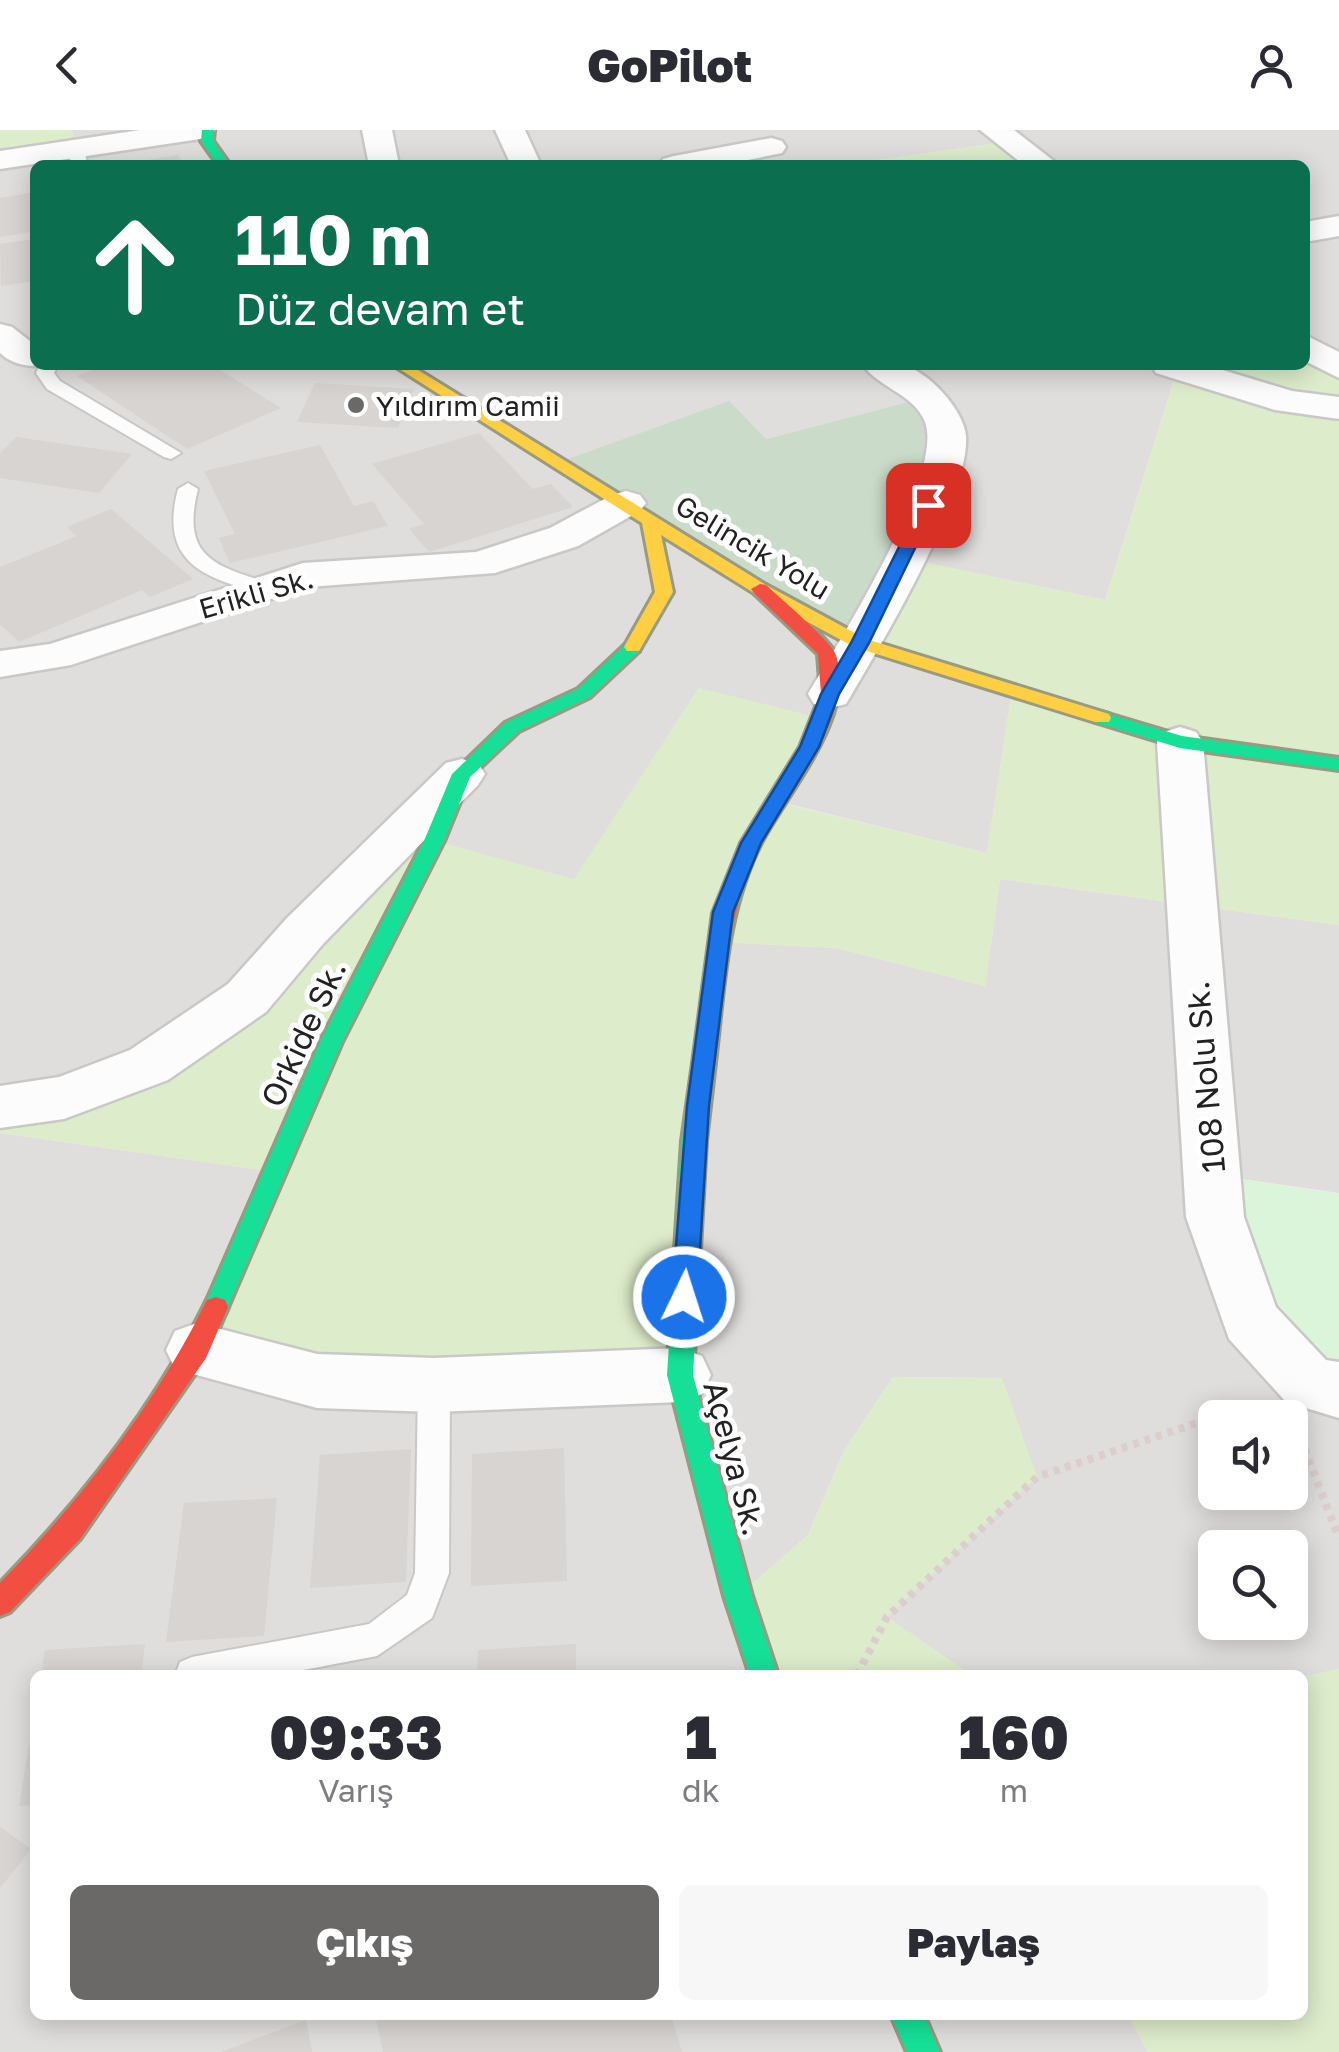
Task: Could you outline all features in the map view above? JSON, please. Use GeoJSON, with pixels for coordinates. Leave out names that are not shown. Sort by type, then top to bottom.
{"type":"FeatureCollection","features":[{"type":"Feature","properties":{"kind":"street"},"geometry":{"type":"LineString","coordinates":[[0,160],[77,156],[204,130],[206,141],[220,160]]}},
{"type":"Feature","properties":{"kind":"street"},"geometry":{"type":"LineString","coordinates":[[377,130],[383,160]]}},
{"type":"Feature","properties":{"kind":"street"},"geometry":{"type":"LineString","coordinates":[[510,130],[524,160]]}},
{"type":"Feature","properties":{"kind":"street"},"geometry":{"type":"LineString","coordinates":[[995,130],[1037,160]]}},
{"type":"Feature","properties":{"kind":"street"},"geometry":{"type":"LineString","coordinates":[[690,160],[763,138]]}},
{"type":"Feature","properties":{"kind":"street"},"geometry":{"type":"LineString","coordinates":[[1310,231],[1339,226]]}},
{"type":"Feature","properties":{"kind":"street"},"geometry":{"type":"LineString","coordinates":[[0,334],[20,353],[30,355]]}},
{"type":"Feature","properties":{"kind":"street"},"geometry":{"type":"LineString","coordinates":[[1310,349],[1339,367]]}},
{"type":"Feature","properties":{"kind":"street","name":"Gelincik Yolu"},"geometry":{"type":"LineString","coordinates":[[408,370],[760,589],[860,643],[1180,742],[1339,764]]}},
{"type":"Feature","properties":{"kind":"street"},"geometry":{"type":"LineString","coordinates":[[830,694],[860,643],[940,478],[947,434],[927,397],[891,370]]}},
{"type":"Feature","properties":{"kind":"street"},"geometry":{"type":"LineString","coordinates":[[1185,370],[1288,402],[1339,408]]}},
{"type":"Feature","properties":{"kind":"street","name":"Erikli Sk."},"geometry":{"type":"LineString","coordinates":[[0,664],[56,656],[303,575],[480,564],[638,512]]}},
{"type":"Feature","properties":{"kind":"street","name":"Orkide Sk."},"geometry":{"type":"LineString","coordinates":[[0,1603],[70,1530],[197,1350],[331,1042],[434,841],[462,774],[512,727],[584,694],[634,646],[664,592],[638,512]]}},
{"type":"Feature","properties":{"kind":"street"},"geometry":{"type":"LineString","coordinates":[[760,589],[827,652],[830,694]]}},
{"type":"Feature","properties":{"kind":"street","name":"Açelya Sk."},"geometry":{"type":"LineString","coordinates":[[762,1670],[738,1596],[680,1375],[694,1141],[723,912],[751,843],[809,747],[830,694]]}},
{"type":"Feature","properties":{"kind":"street","name":"108 Nolu Sk."},"geometry":{"type":"LineString","coordinates":[[1180,742],[1215,1217],[1250,1321],[1310,1388]]}},
{"type":"Feature","properties":{"kind":"street"},"geometry":{"type":"LineString","coordinates":[[0,1108],[64,1098],[149,1066],[247,998],[304,931],[462,774]]}},
{"type":"Feature","properties":{"kind":"street"},"geometry":{"type":"LineString","coordinates":[[197,1350],[316,1381],[434,1385],[680,1375]]}},
{"type":"Feature","properties":{"kind":"street"},"geometry":{"type":"LineString","coordinates":[[909,2020],[924,2052]]}},
{"type":"Feature","properties":{"kind":"lane"},"geometry":{"type":"LineString","coordinates":[[47,370],[45,374],[53,385],[171,452]]}},
{"type":"Feature","properties":{"kind":"lane"},"geometry":{"type":"LineString","coordinates":[[188,490],[178,518],[182,537],[194,556],[216,574],[263,588]]}},
{"type":"Feature","properties":{"kind":"lane"},"geometry":{"type":"LineString","coordinates":[[213,1670],[377,1639],[420,1606],[432,1573],[434,1385]]}},
{"type":"Feature","properties":{"kind":"path"},"geometry":{"type":"LineString","coordinates":[[860,1670],[887,1617],[1037,1478],[1310,1388],[1339,1538]]}},
{"type":"Feature","properties":{"kind":"shaded area"},"geometry":{"type":"Polygon","coordinates":[[[72,130],[1339,130],[1339,367],[1310,349],[1310,160],[1037,160],[1010,141],[878,160],[30,160],[30,370],[1177,370],[1105,600],[903,558],[927,397],[766,439],[860,643],[1012,690],[987,853],[776,801],[699,688],[574,880],[434,841],[149,1065],[0,1107],[0,160],[75,147],[72,130]]]}},
{"type":"Feature","properties":{"kind":"shaded area"},"geometry":{"type":"Polygon","coordinates":[[[1000,879],[1339,925],[1339,1193],[1214,1175],[1339,1390],[1339,1669],[1308,1676],[1308,1670],[964,1670],[887,1617],[1002,1378],[893,1377],[844,1451],[808,1535],[738,1596],[762,1670],[30,1670],[30,2020],[1131,2020],[1148,2052],[0,2052],[0,1133],[275,1172],[719,942],[837,948],[985,986],[1000,879]]]}},
{"type":"Feature","properties":{"kind":"green space"},"geometry":{"type":"Polygon","coordinates":[[[0,130],[72,130],[75,148],[0,160],[0,130]]]}},
{"type":"Feature","properties":{"kind":"green space"},"geometry":{"type":"Polygon","coordinates":[[[1010,141],[1037,160],[878,160],[1010,141]]]}},
{"type":"Feature","properties":{"kind":"green space"},"geometry":{"type":"Polygon","coordinates":[[[1310,349],[1339,367],[1339,925],[1000,879],[985,986],[837,948],[719,942],[680,1375],[197,1350],[274,1172],[0,1133],[0,1107],[64,1098],[435,841],[574,879],[699,688],[821,718],[777,802],[987,853],[1012,690],[860,643],[903,558],[1105,600],[1177,370],[1310,370],[1310,349]]]}},
{"type":"Feature","properties":{"kind":"green space"},"geometry":{"type":"Polygon","coordinates":[[[927,397],[947,434],[860,643],[560,462],[729,401],[766,439],[927,397]]]}},
{"type":"Feature","properties":{"kind":"green space"},"geometry":{"type":"Polygon","coordinates":[[[1213,1175],[1339,1194],[1339,1390],[1308,1383],[1213,1175]]]}},
{"type":"Feature","properties":{"kind":"green space"},"geometry":{"type":"Polygon","coordinates":[[[893,1377],[1002,1378],[1037,1477],[887,1617],[964,1670],[762,1670],[738,1596],[808,1535],[844,1451],[893,1377]]]}},
{"type":"Feature","properties":{"kind":"green space"},"geometry":{"type":"Polygon","coordinates":[[[1339,1669],[1339,2052],[1148,2052],[1131,2020],[1308,2020],[1308,1676],[1339,1669]]]}},
{"type":"Feature","properties":{"kind":"building"},"geometry":{"type":"Polygon","coordinates":[[[178,155],[181,160],[147,160],[178,155]]]}},
{"type":"Feature","properties":{"kind":"building"},"geometry":{"type":"Polygon","coordinates":[[[30,193],[30,232],[0,237],[0,198],[30,193]]]}},
{"type":"Feature","properties":{"kind":"building"},"geometry":{"type":"Polygon","coordinates":[[[30,240],[30,282],[1,286],[0,244],[30,240]]]}},
{"type":"Feature","properties":{"kind":"building"},"geometry":{"type":"Polygon","coordinates":[[[93,370],[220,370],[281,408],[187,449],[77,376],[93,370]]]}},
{"type":"Feature","properties":{"kind":"building","name":"Yıldırım Camii"},"geometry":{"type":"Polygon","coordinates":[[[315,383],[414,389],[398,428],[297,422],[315,383]]]}},
{"type":"Feature","properties":{"kind":"building"},"geometry":{"type":"Polygon","coordinates":[[[479,433],[533,489],[551,484],[573,507],[429,552],[409,529],[424,524],[372,464],[479,433]]]}},
{"type":"Feature","properties":{"kind":"building"},"geometry":{"type":"Polygon","coordinates":[[[16,437],[132,454],[99,493],[0,478],[0,453],[16,437]]]}},
{"type":"Feature","properties":{"kind":"building"},"geometry":{"type":"Polygon","coordinates":[[[320,445],[354,506],[373,501],[388,526],[230,563],[219,538],[235,534],[204,471],[320,445]]]}},
{"type":"Feature","properties":{"kind":"building"},"geometry":{"type":"Polygon","coordinates":[[[111,509],[193,579],[150,597],[142,590],[19,642],[0,624],[0,567],[77,536],[67,527],[111,509]]]}},
{"type":"Feature","properties":{"kind":"building"},"geometry":{"type":"Polygon","coordinates":[[[564,1448],[567,1581],[471,1586],[472,1454],[564,1448]]]}},
{"type":"Feature","properties":{"kind":"building"},"geometry":{"type":"Polygon","coordinates":[[[411,1449],[406,1582],[310,1588],[320,1455],[411,1449]]]}},
{"type":"Feature","properties":{"kind":"building"},"geometry":{"type":"Polygon","coordinates":[[[277,1498],[264,1636],[166,1642],[184,1503],[277,1498]]]}},
{"type":"Feature","properties":{"kind":"building"},"geometry":{"type":"Polygon","coordinates":[[[145,1644],[142,1670],[42,1670],[45,1650],[145,1644]]]}},
{"type":"Feature","properties":{"kind":"building"},"geometry":{"type":"Polygon","coordinates":[[[576,1644],[576,1670],[477,1670],[478,1650],[576,1644]]]}},
{"type":"Feature","properties":{"kind":"building"},"geometry":{"type":"Polygon","coordinates":[[[30,1739],[30,1805],[19,1806],[30,1739]]]}},
{"type":"Feature","properties":{"kind":"building"},"geometry":{"type":"Polygon","coordinates":[[[0,1827],[30,1850],[0,1888],[0,1827]]]}},
{"type":"Feature","properties":{"kind":"building"},"geometry":{"type":"Polygon","coordinates":[[[306,2020],[312,2052],[221,2052],[306,2020]]]}},
{"type":"Feature","properties":{"kind":"building"},"geometry":{"type":"Polygon","coordinates":[[[376,2020],[672,2020],[682,2052],[383,2052],[376,2020]]]}},
{"type":"Feature","properties":{"kind":"traffic: fast"},"geometry":{"type":"LineString","coordinates":[[208,130],[207,141],[220,160]]}},
{"type":"Feature","properties":{"kind":"traffic: fast"},"geometry":{"type":"LineString","coordinates":[[216,1307],[331,1042],[434,841],[462,774],[512,727],[584,693],[633,647]]}},
{"type":"Feature","properties":{"kind":"traffic: fast"},"geometry":{"type":"LineString","coordinates":[[1102,718],[1180,742],[1339,764]]}},
{"type":"Feature","properties":{"kind":"traffic: fast"},"geometry":{"type":"LineString","coordinates":[[704,1063],[694,1141],[680,1375],[738,1596],[762,1670]]}},
{"type":"Feature","properties":{"kind":"traffic: fast"},"geometry":{"type":"LineString","coordinates":[[909,2020],[924,2052]]}},
{"type":"Feature","properties":{"kind":"traffic: slow"},"geometry":{"type":"LineString","coordinates":[[408,370],[760,589],[860,643],[1102,718]]}},
{"type":"Feature","properties":{"kind":"traffic: slow"},"geometry":{"type":"LineString","coordinates":[[633,647],[664,592],[650,520]]}},
{"type":"Feature","properties":{"kind":"traffic: jam"},"geometry":{"type":"LineString","coordinates":[[704,1063],[723,913],[751,843],[809,747],[830,694],[827,653],[760,589]]}},
{"type":"Feature","properties":{"kind":"traffic: jam"},"geometry":{"type":"LineString","coordinates":[[0,1603],[70,1530],[197,1350],[216,1307]]}},
{"type":"Feature","properties":{"kind":"place","name":"Yıldırım Camii"},"geometry":{"type":"Point","coordinates":[356,405]}},
{"type":"Feature","properties":{"kind":"route"},"geometry":{"type":"LineString","coordinates":[[684,1297],[694,1141],[723,912],[751,843],[809,747],[830,694],[860,643],[928,505]]}}]}
